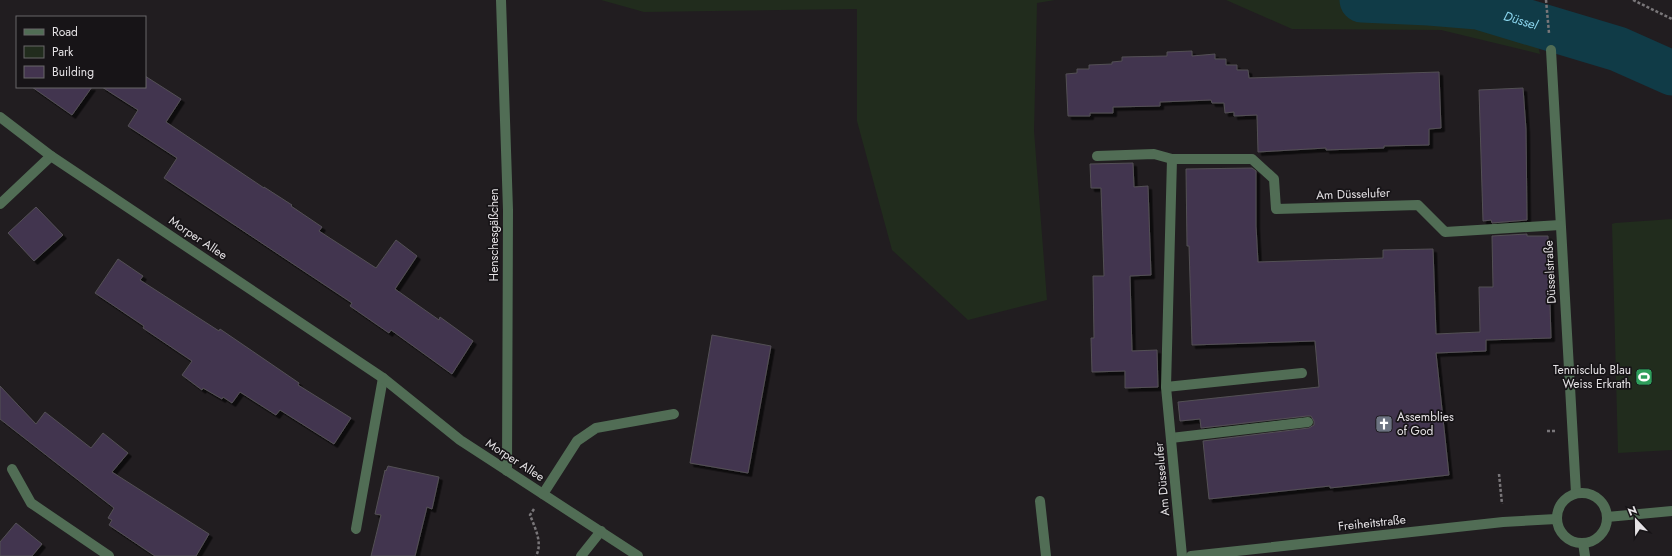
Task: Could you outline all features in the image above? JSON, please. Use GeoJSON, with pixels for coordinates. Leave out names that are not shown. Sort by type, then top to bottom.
{"type":"FeatureCollection","features":[{"type":"Feature","properties":{"kind":"street","name":"Henschesgäßchen"},"geometry":{"type":"LineString","coordinates":[[501,0],[508,210],[507,471]]}},
{"type":"Feature","properties":{"kind":"street","name":"Düsselstraße"},"geometry":{"type":"LineString","coordinates":[[1551,50],[1576,493]]}},
{"type":"Feature","properties":{"kind":"street","name":"Morper Allee"},"geometry":{"type":"LineString","coordinates":[[0,117],[52,156],[383,378],[415,402],[446,430],[638,556]]}},
{"type":"Feature","properties":{"kind":"street","name":"Am Düsselufer"},"geometry":{"type":"LineString","coordinates":[[1097,156],[1154,154],[1172,159],[1252,159],[1274,179],[1276,209],[1418,205],[1445,232],[1560,225]]}},
{"type":"Feature","properties":{"kind":"street"},"geometry":{"type":"LineString","coordinates":[[0,204],[52,156]]}},
{"type":"Feature","properties":{"kind":"street","name":"Am Düsselufer"},"geometry":{"type":"LineString","coordinates":[[1172,159],[1166,387],[1182,556]]}},
{"type":"Feature","properties":{"kind":"street"},"geometry":{"type":"LineString","coordinates":[[1166,387],[1302,373]]}},
{"type":"Feature","properties":{"kind":"street"},"geometry":{"type":"LineString","coordinates":[[356,529],[383,378]]}},
{"type":"Feature","properties":{"kind":"street"},"geometry":{"type":"LineString","coordinates":[[543,494],[577,441],[596,428],[674,414]]}},
{"type":"Feature","properties":{"kind":"street"},"geometry":{"type":"LineString","coordinates":[[1171,438],[1308,422]]}},
{"type":"Feature","properties":{"kind":"street"},"geometry":{"type":"LineString","coordinates":[[12,469],[31,503],[109,556]]}},
{"type":"Feature","properties":{"kind":"street"},"geometry":{"type":"LineString","coordinates":[[1576,493],[1584,493],[1597,498],[1603,503],[1607,517],[1603,532],[1598,538],[1591,542],[1583,543],[1576,542],[1562,534],[1556,519],[1560,506],[1564,500],[1576,493]]}},
{"type":"Feature","properties":{"kind":"street"},"geometry":{"type":"LineString","coordinates":[[1040,501],[1046,556]]}},
{"type":"Feature","properties":{"kind":"street"},"geometry":{"type":"LineString","coordinates":[[1607,517],[1672,511]]}},
{"type":"Feature","properties":{"kind":"street","name":"Freiheitstraße"},"geometry":{"type":"LineString","coordinates":[[1191,556],[1503,522],[1556,519]]}},
{"type":"Feature","properties":{"kind":"street"},"geometry":{"type":"LineString","coordinates":[[581,556],[601,532]]}},
{"type":"Feature","properties":{"kind":"street"},"geometry":{"type":"LineString","coordinates":[[1583,543],[1584,556]]}},
{"type":"Feature","properties":{"kind":"path"},"geometry":{"type":"LineString","coordinates":[[1546,0],[1551,50]]}},
{"type":"Feature","properties":{"kind":"path"},"geometry":{"type":"LineString","coordinates":[[1633,0],[1672,19]]}},
{"type":"Feature","properties":{"kind":"path"},"geometry":{"type":"LineString","coordinates":[[1499,474],[1503,522]]}},
{"type":"Feature","properties":{"kind":"path"},"geometry":{"type":"LineString","coordinates":[[536,556],[539,550],[538,539],[530,515],[543,494]]}},
{"type":"Feature","properties":{"kind":"green space"},"geometry":{"type":"Polygon","coordinates":[[[601,0],[1055,0],[1037,3],[1034,131],[1047,300],[968,320],[892,250],[857,121],[857,9],[644,12],[601,0]]]}},
{"type":"Feature","properties":{"kind":"green space"},"geometry":{"type":"Polygon","coordinates":[[[1226,0],[1528,0],[1540,54],[1441,30],[1292,29],[1226,0]]]}},
{"type":"Feature","properties":{"kind":"green space","name":"Tennisclub Blau Weiss Erkrath"},"geometry":{"type":"Polygon","coordinates":[[[1672,219],[1672,450],[1618,453],[1612,224],[1672,219]]]}},
{"type":"Feature","properties":{"kind":"building"},"geometry":{"type":"Polygon","coordinates":[[[1192,51],[1192,56],[1215,54],[1215,59],[1226,59],[1226,65],[1237,65],[1237,70],[1248,70],[1249,78],[1439,72],[1441,128],[1429,129],[1429,145],[1326,150],[1326,148],[1258,152],[1257,115],[1234,116],[1234,112],[1225,113],[1224,103],[1212,103],[1211,100],[1160,102],[1160,106],[1113,107],[1113,113],[1090,113],[1090,116],[1068,116],[1066,74],[1077,73],[1077,69],[1089,69],[1089,65],[1112,64],[1112,62],[1122,61],[1122,57],[1167,56],[1167,52],[1192,51]]]}},
{"type":"Feature","properties":{"kind":"building"},"geometry":{"type":"Polygon","coordinates":[[[146,77],[181,99],[166,122],[264,188],[292,205],[291,206],[322,227],[319,231],[376,268],[396,240],[417,256],[395,289],[439,320],[440,317],[473,341],[452,374],[391,330],[389,333],[350,306],[352,303],[164,178],[177,158],[128,126],[138,110],[104,88],[146,88],[146,77]]]}},
{"type":"Feature","properties":{"kind":"building"},"geometry":{"type":"Polygon","coordinates":[[[33,88],[91,88],[72,115],[33,88]]]}},
{"type":"Feature","properties":{"kind":"building"},"geometry":{"type":"Polygon","coordinates":[[[1523,88],[1526,129],[1527,220],[1492,223],[1491,220],[1483,221],[1479,90],[1523,88]]]}},
{"type":"Feature","properties":{"kind":"building"},"geometry":{"type":"Polygon","coordinates":[[[1133,163],[1134,187],[1148,186],[1151,275],[1130,276],[1132,351],[1157,350],[1158,387],[1125,388],[1125,371],[1092,372],[1091,338],[1094,338],[1093,276],[1104,276],[1101,188],[1091,188],[1090,164],[1133,163]]]}},
{"type":"Feature","properties":{"kind":"building"},"geometry":{"type":"Polygon","coordinates":[[[1252,168],[1256,171],[1256,226],[1258,262],[1383,258],[1383,250],[1433,249],[1436,334],[1480,332],[1479,287],[1493,287],[1492,236],[1527,234],[1527,236],[1548,236],[1551,338],[1486,340],[1486,351],[1436,353],[1449,475],[1209,499],[1203,441],[1309,428],[1314,425],[1314,421],[1311,416],[1307,416],[1201,428],[1200,419],[1180,421],[1178,402],[1319,387],[1315,341],[1192,345],[1189,246],[1187,246],[1186,169],[1252,168]]]}},
{"type":"Feature","properties":{"kind":"building"},"geometry":{"type":"Polygon","coordinates":[[[36,207],[63,235],[34,261],[8,233],[36,207]]]}},
{"type":"Feature","properties":{"kind":"building"},"geometry":{"type":"Polygon","coordinates":[[[118,259],[143,276],[140,280],[219,331],[220,329],[299,383],[298,385],[351,418],[334,444],[280,410],[276,415],[240,392],[232,403],[203,388],[202,390],[182,375],[192,361],[95,293],[118,259]]]}},
{"type":"Feature","properties":{"kind":"building"},"geometry":{"type":"Polygon","coordinates":[[[712,335],[771,346],[748,473],[690,463],[712,335]]]}},
{"type":"Feature","properties":{"kind":"building"},"geometry":{"type":"Polygon","coordinates":[[[0,386],[36,424],[45,412],[91,448],[103,433],[128,453],[112,472],[209,534],[196,556],[155,556],[109,525],[112,520],[108,518],[114,508],[0,419],[0,386]]]}},
{"type":"Feature","properties":{"kind":"building"},"geometry":{"type":"Polygon","coordinates":[[[388,466],[439,477],[432,509],[427,507],[415,556],[371,556],[381,515],[375,514],[385,470],[386,471],[388,466]]]}},
{"type":"Feature","properties":{"kind":"building"},"geometry":{"type":"Polygon","coordinates":[[[16,523],[42,544],[32,556],[0,556],[0,542],[16,523]]]}},
{"type":"Feature","properties":{"kind":"waterway","name":"Düssel"},"geometry":{"type":"LineString","coordinates":[[1362,0],[1478,7],[1618,49],[1672,73]]}},
{"type":"Feature","properties":{"kind":"place","name":"Tennisclub Blau Weiss Erkrath"},"geometry":{"type":"Point","coordinates":[1644,377]}},
{"type":"Feature","properties":{"kind":"place","name":"Assemblies of God"},"geometry":{"type":"Point","coordinates":[1384,424]}}]}
